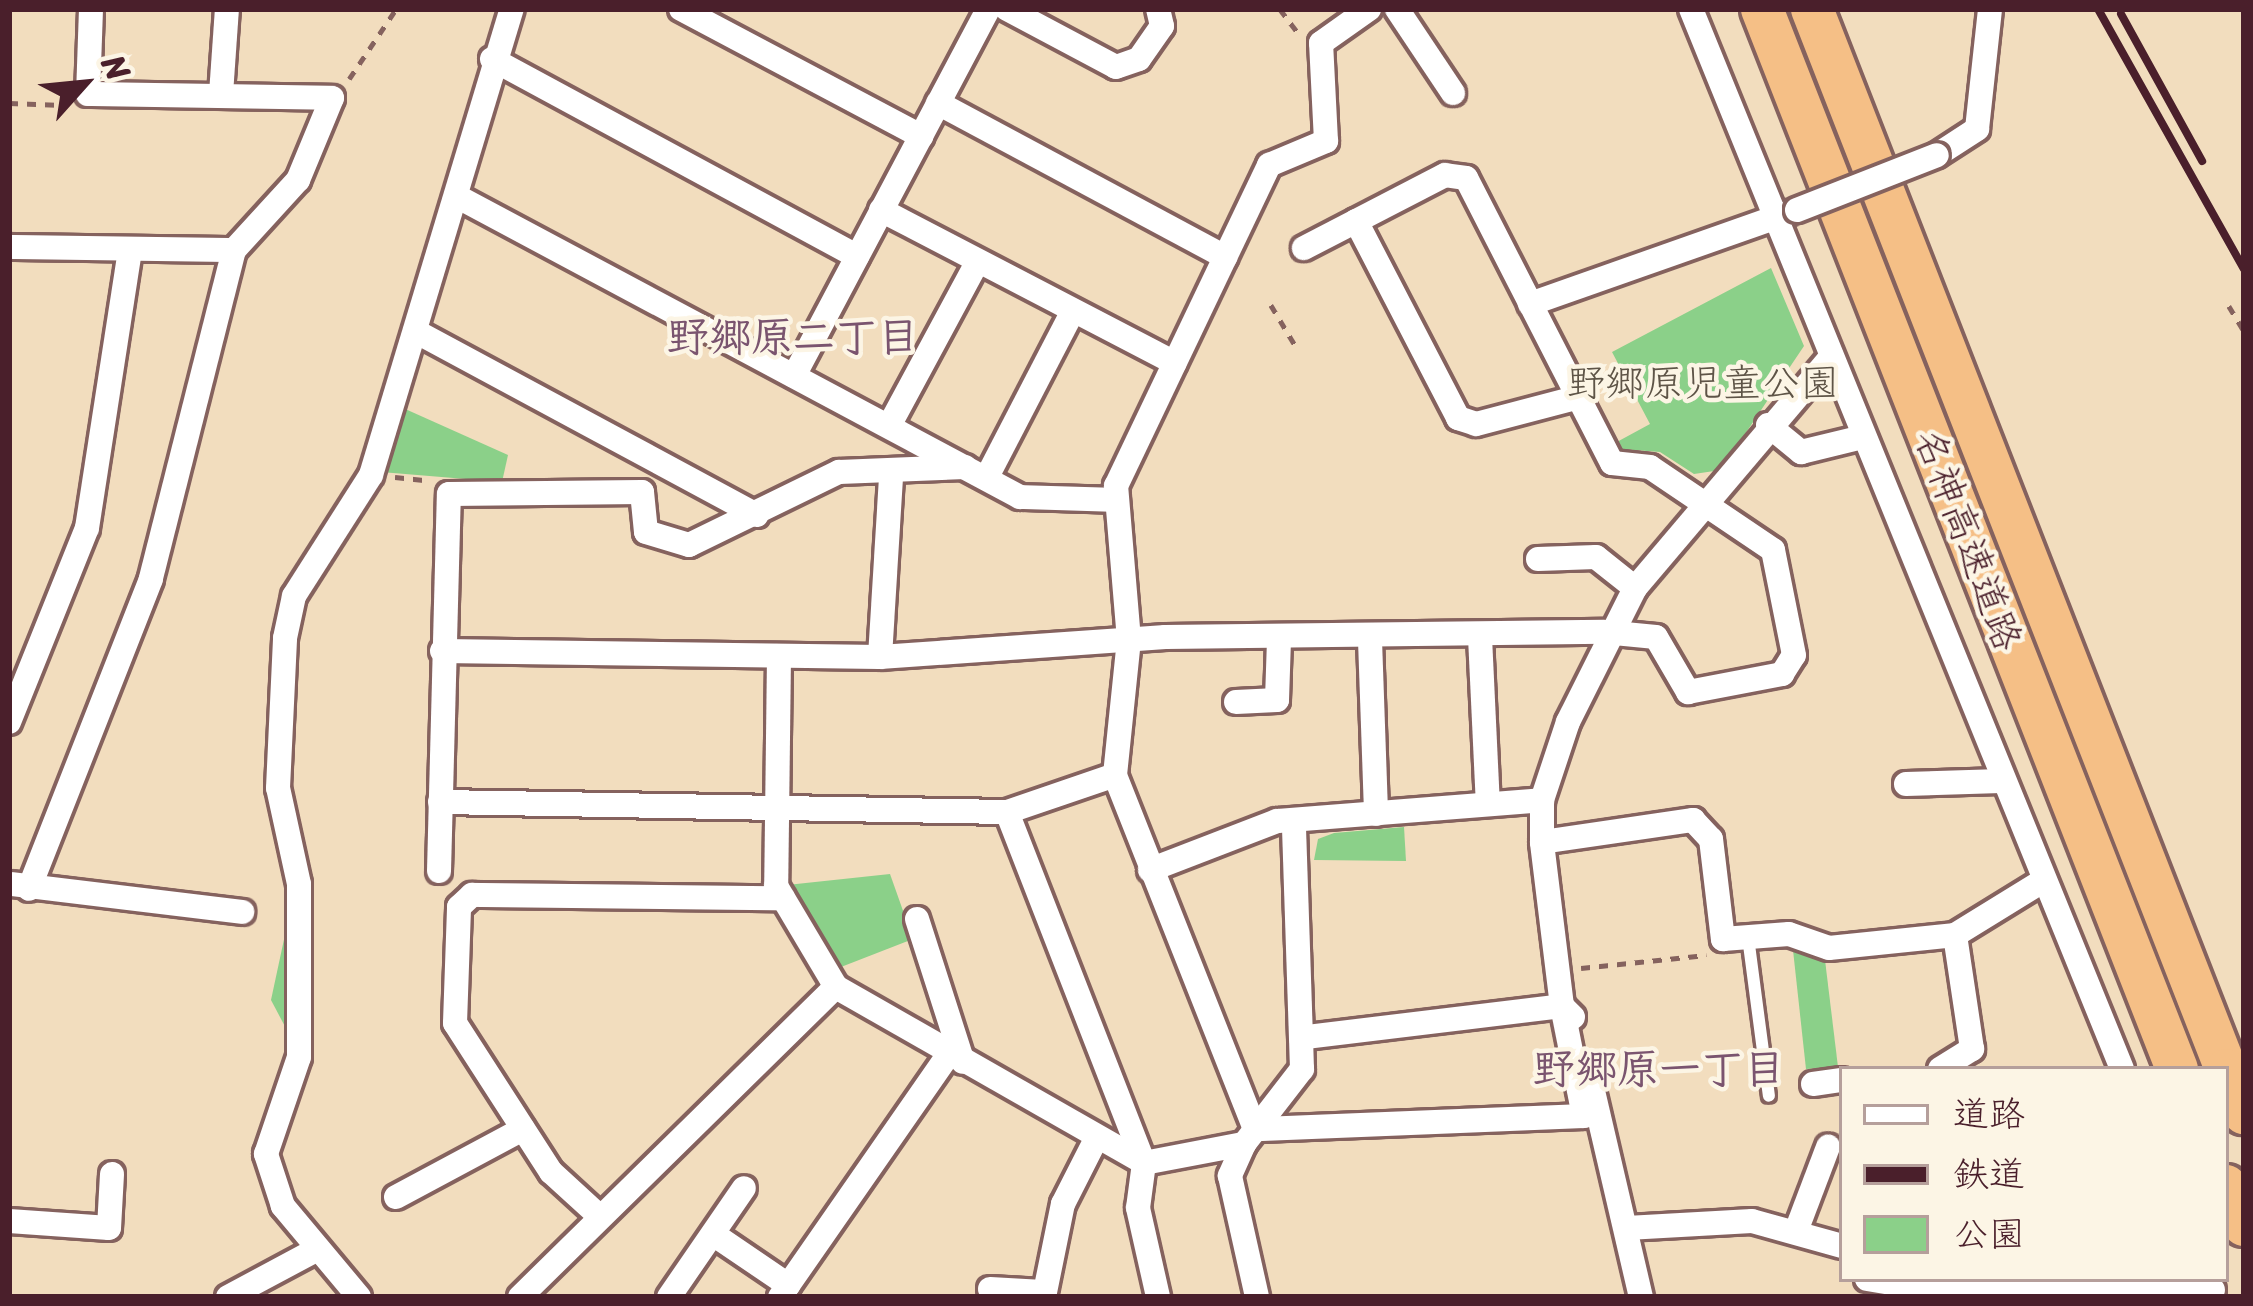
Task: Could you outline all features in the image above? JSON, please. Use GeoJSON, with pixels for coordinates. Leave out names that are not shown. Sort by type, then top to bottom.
{"type":"FeatureCollection","features":[{"type":"Feature","properties":{"kind":"highway","name":"名神高速道路"},"geometry":{"type":"LineString","coordinates":[[1762,9],[2176,1066]]}},
{"type":"Feature","properties":{"kind":"highway","name":"名神高速道路"},"geometry":{"type":"LineString","coordinates":[[1812,9],[2225,1066]]}},
{"type":"Feature","properties":{"kind":"highway","name":"名神高速道路"},"geometry":{"type":"LineString","coordinates":[[2229,1076],[2244,1113]]}},
{"type":"Feature","properties":{"kind":"highway"},"geometry":{"type":"LineString","coordinates":[[2229,1192],[2244,1225]]}},
{"type":"Feature","properties":{"kind":"street"},"geometry":{"type":"LineString","coordinates":[[91,9],[88,94],[332,98],[298,180],[234,250],[151,579],[15,890],[242,912]]}},
{"type":"Feature","properties":{"kind":"street"},"geometry":{"type":"LineString","coordinates":[[221,94],[227,9]]}},
{"type":"Feature","properties":{"kind":"street"},"geometry":{"type":"LineString","coordinates":[[359,1297],[269,1182],[266,1154],[299,1057],[299,884],[278,788],[285,638],[294,596],[355,509],[370,442],[415,331],[460,198],[492,59],[512,9]]}},
{"type":"Feature","properties":{"kind":"street"},"geometry":{"type":"LineString","coordinates":[[681,9],[921,136]]}},
{"type":"Feature","properties":{"kind":"street"},"geometry":{"type":"LineString","coordinates":[[794,376],[988,9]]}},
{"type":"Feature","properties":{"kind":"street"},"geometry":{"type":"LineString","coordinates":[[1006,9],[1116,67],[1139,59],[1162,26],[1158,9]]}},
{"type":"Feature","properties":{"kind":"street"},"geometry":{"type":"LineString","coordinates":[[1250,1136],[1114,775],[1129,640],[1115,500],[1269,165],[1326,141],[1316,58],[1369,9]]}},
{"type":"Feature","properties":{"kind":"street"},"geometry":{"type":"LineString","coordinates":[[1397,9],[1454,93]]}},
{"type":"Feature","properties":{"kind":"street"},"geometry":{"type":"LineString","coordinates":[[1691,9],[1787,213],[1831,357],[2121,1066]]}},
{"type":"Feature","properties":{"kind":"street"},"geometry":{"type":"LineString","coordinates":[[1531,304],[1937,155],[1977,129],[1990,9]]}},
{"type":"Feature","properties":{"kind":"street"},"geometry":{"type":"LineString","coordinates":[[492,59],[857,256]]}},
{"type":"Feature","properties":{"kind":"street"},"geometry":{"type":"LineString","coordinates":[[938,103],[1225,256]]}},
{"type":"Feature","properties":{"kind":"street"},"geometry":{"type":"LineString","coordinates":[[442,651],[880,657],[1129,640],[1370,640],[1604,632],[1656,637],[1688,692],[1782,674],[1795,655],[1773,550],[1709,500],[1650,467],[1612,463],[1466,178],[1445,175],[1304,248]]}},
{"type":"Feature","properties":{"kind":"street"},"geometry":{"type":"LineString","coordinates":[[460,198],[977,469],[1020,497],[1115,500]]}},
{"type":"Feature","properties":{"kind":"street"},"geometry":{"type":"LineString","coordinates":[[881,210],[1175,363]]}},
{"type":"Feature","properties":{"kind":"street"},"geometry":{"type":"LineString","coordinates":[[1356,221],[1458,418],[1476,424],[1579,397]]}},
{"type":"Feature","properties":{"kind":"street"},"geometry":{"type":"LineString","coordinates":[[9,247],[234,250]]}},
{"type":"Feature","properties":{"kind":"street"},"geometry":{"type":"LineString","coordinates":[[9,722],[87,528],[130,250]]}},
{"type":"Feature","properties":{"kind":"street"},"geometry":{"type":"LineString","coordinates":[[889,426],[978,261]]}},
{"type":"Feature","properties":{"kind":"street"},"geometry":{"type":"LineString","coordinates":[[977,469],[1073,311]]}},
{"type":"Feature","properties":{"kind":"street"},"geometry":{"type":"LineString","coordinates":[[415,331],[758,515]]}},
{"type":"Feature","properties":{"kind":"street"},"geometry":{"type":"LineString","coordinates":[[779,656],[777,808],[783,898],[836,987],[956,1058],[1144,1163],[1250,1136],[1584,1116],[1557,970],[1542,842],[1542,800],[1604,632],[1768,425],[1831,357]]}},
{"type":"Feature","properties":{"kind":"street"},"geometry":{"type":"LineString","coordinates":[[1768,425],[1801,452],[1863,437]]}},
{"type":"Feature","properties":{"kind":"street"},"geometry":{"type":"LineString","coordinates":[[439,871],[444,503],[456,490],[642,492],[646,532],[689,544],[758,515],[839,472],[891,475],[977,469]]}},
{"type":"Feature","properties":{"kind":"street"},"geometry":{"type":"LineString","coordinates":[[880,657],[891,475]]}},
{"type":"Feature","properties":{"kind":"street"},"geometry":{"type":"LineString","coordinates":[[1538,559],[1595,557],[1635,588]]}},
{"type":"Feature","properties":{"kind":"street"},"geometry":{"type":"LineString","coordinates":[[1480,637],[1488,804]]}},
{"type":"Feature","properties":{"kind":"street"},"geometry":{"type":"LineString","coordinates":[[1236,702],[1277,700],[1279,640]]}},
{"type":"Feature","properties":{"kind":"street"},"geometry":{"type":"LineString","coordinates":[[1370,640],[1376,814]]}},
{"type":"Feature","properties":{"kind":"street"},"geometry":{"type":"LineString","coordinates":[[440,802],[1007,812],[1114,775]]}},
{"type":"Feature","properties":{"kind":"street"},"geometry":{"type":"LineString","coordinates":[[1906,784],[2001,781]]}},
{"type":"Feature","properties":{"kind":"street"},"geometry":{"type":"LineString","coordinates":[[1150,870],[1294,824],[1542,800]]}},
{"type":"Feature","properties":{"kind":"street"},"geometry":{"type":"LineString","coordinates":[[1007,812],[1144,1163],[1138,1208],[1158,1297]]}},
{"type":"Feature","properties":{"kind":"street"},"geometry":{"type":"LineString","coordinates":[[1542,842],[1693,820],[1711,839],[1736,938],[1829,948],[1955,935],[2042,882]]}},
{"type":"Feature","properties":{"kind":"street"},"geometry":{"type":"LineString","coordinates":[[1257,1297],[1230,1176],[1250,1136],[1302,1069],[1307,1037],[1294,824]]}},
{"type":"Feature","properties":{"kind":"street"},"geometry":{"type":"LineString","coordinates":[[597,1214],[523,1129],[455,1023],[459,908],[472,895],[783,898]]}},
{"type":"Feature","properties":{"kind":"street"},"geometry":{"type":"LineString","coordinates":[[917,919],[956,1058]]}},
{"type":"Feature","properties":{"kind":"street"},"geometry":{"type":"LineString","coordinates":[[1945,1066],[1972,1049],[1955,935]]}},
{"type":"Feature","properties":{"kind":"street"},"geometry":{"type":"LineString","coordinates":[[520,1297],[597,1214],[836,987]]}},
{"type":"Feature","properties":{"kind":"street"},"geometry":{"type":"LineString","coordinates":[[1307,1037],[1562,1006]]}},
{"type":"Feature","properties":{"kind":"street"},"geometry":{"type":"LineString","coordinates":[[1562,1006],[1576,1021],[1641,1297]]}},
{"type":"Feature","properties":{"kind":"street"},"geometry":{"type":"LineString","coordinates":[[713,1234],[784,1291],[956,1058]]}},
{"type":"Feature","properties":{"kind":"street"},"geometry":{"type":"LineString","coordinates":[[1813,1084],[1839,1080]]}},
{"type":"Feature","properties":{"kind":"street"},"geometry":{"type":"LineString","coordinates":[[396,1197],[523,1129]]}},
{"type":"Feature","properties":{"kind":"street"},"geometry":{"type":"LineString","coordinates":[[990,1289],[1044,1294],[1063,1204],[1097,1137]]}},
{"type":"Feature","properties":{"kind":"street"},"geometry":{"type":"LineString","coordinates":[[1798,1226],[1828,1147]]}},
{"type":"Feature","properties":{"kind":"street"},"geometry":{"type":"LineString","coordinates":[[9,1221],[109,1228],[112,1174]]}},
{"type":"Feature","properties":{"kind":"street"},"geometry":{"type":"LineString","coordinates":[[669,1297],[745,1188]]}},
{"type":"Feature","properties":{"kind":"street"},"geometry":{"type":"LineString","coordinates":[[1627,1228],[1689,1218],[1798,1226],[1839,1245]]}},
{"type":"Feature","properties":{"kind":"street"},"geometry":{"type":"LineString","coordinates":[[228,1297],[317,1249]]}},
{"type":"Feature","properties":{"kind":"street"},"geometry":{"type":"LineString","coordinates":[[1912,1283],[2212,1289]]}},
{"type":"Feature","properties":{"kind":"lane"},"geometry":{"type":"LineString","coordinates":[[1736,938],[1769,1096]]}},
{"type":"Feature","properties":{"kind":"path"},"geometry":{"type":"LineString","coordinates":[[332,98],[396,9]]}},
{"type":"Feature","properties":{"kind":"path"},"geometry":{"type":"LineString","coordinates":[[9,104],[70,105],[88,94]]}},
{"type":"Feature","properties":{"kind":"path"},"geometry":{"type":"LineString","coordinates":[[1271,305],[1298,350]]}},
{"type":"Feature","properties":{"kind":"path"},"geometry":{"type":"LineString","coordinates":[[2229,306],[2244,331]]}},
{"type":"Feature","properties":{"kind":"path"},"geometry":{"type":"LineString","coordinates":[[381,476],[436,482]]}},
{"type":"Feature","properties":{"kind":"path"},"geometry":{"type":"LineString","coordinates":[[1557,970],[1711,954],[1736,938]]}},
{"type":"Feature","properties":{"kind":"green space","name":"野郷原児童公園"},"geometry":{"type":"Polygon","coordinates":[[[1771,268],[1804,346],[1721,470],[1694,474],[1660,452],[1621,449],[1615,443],[1650,424],[1612,352],[1771,268]]]}},
{"type":"Feature","properties":{"kind":"green space"},"geometry":{"type":"Polygon","coordinates":[[[403,408],[508,455],[502,482],[381,472],[403,408]]]}},
{"type":"Feature","properties":{"kind":"green space"},"geometry":{"type":"Polygon","coordinates":[[[1404,827],[1406,861],[1314,860],[1318,839],[1334,833],[1404,827]]]}},
{"type":"Feature","properties":{"kind":"green space"},"geometry":{"type":"Polygon","coordinates":[[[890,874],[913,939],[841,967],[787,885],[890,874]]]}},
{"type":"Feature","properties":{"kind":"green space"},"geometry":{"type":"Polygon","coordinates":[[[289,916],[289,1034],[271,1000],[289,916]]]}},
{"type":"Feature","properties":{"kind":"green space"},"geometry":{"type":"Polygon","coordinates":[[[1793,950],[1825,960],[1838,1067],[1806,1069],[1793,950]]]}},
{"type":"Feature","properties":{"kind":"railway"},"geometry":{"type":"LineString","coordinates":[[2098,9],[2244,269]]}},
{"type":"Feature","properties":{"kind":"railway"},"geometry":{"type":"LineString","coordinates":[[2121,14],[2202,161]]}},
{"type":"Feature","properties":{"kind":"district","name":"野郷原二丁目"},"geometry":{"type":"Point","coordinates":[793,337]}},
{"type":"Feature","properties":{"kind":"district","name":"野郷原一丁目"},"geometry":{"type":"Point","coordinates":[1659,1069]}}]}
